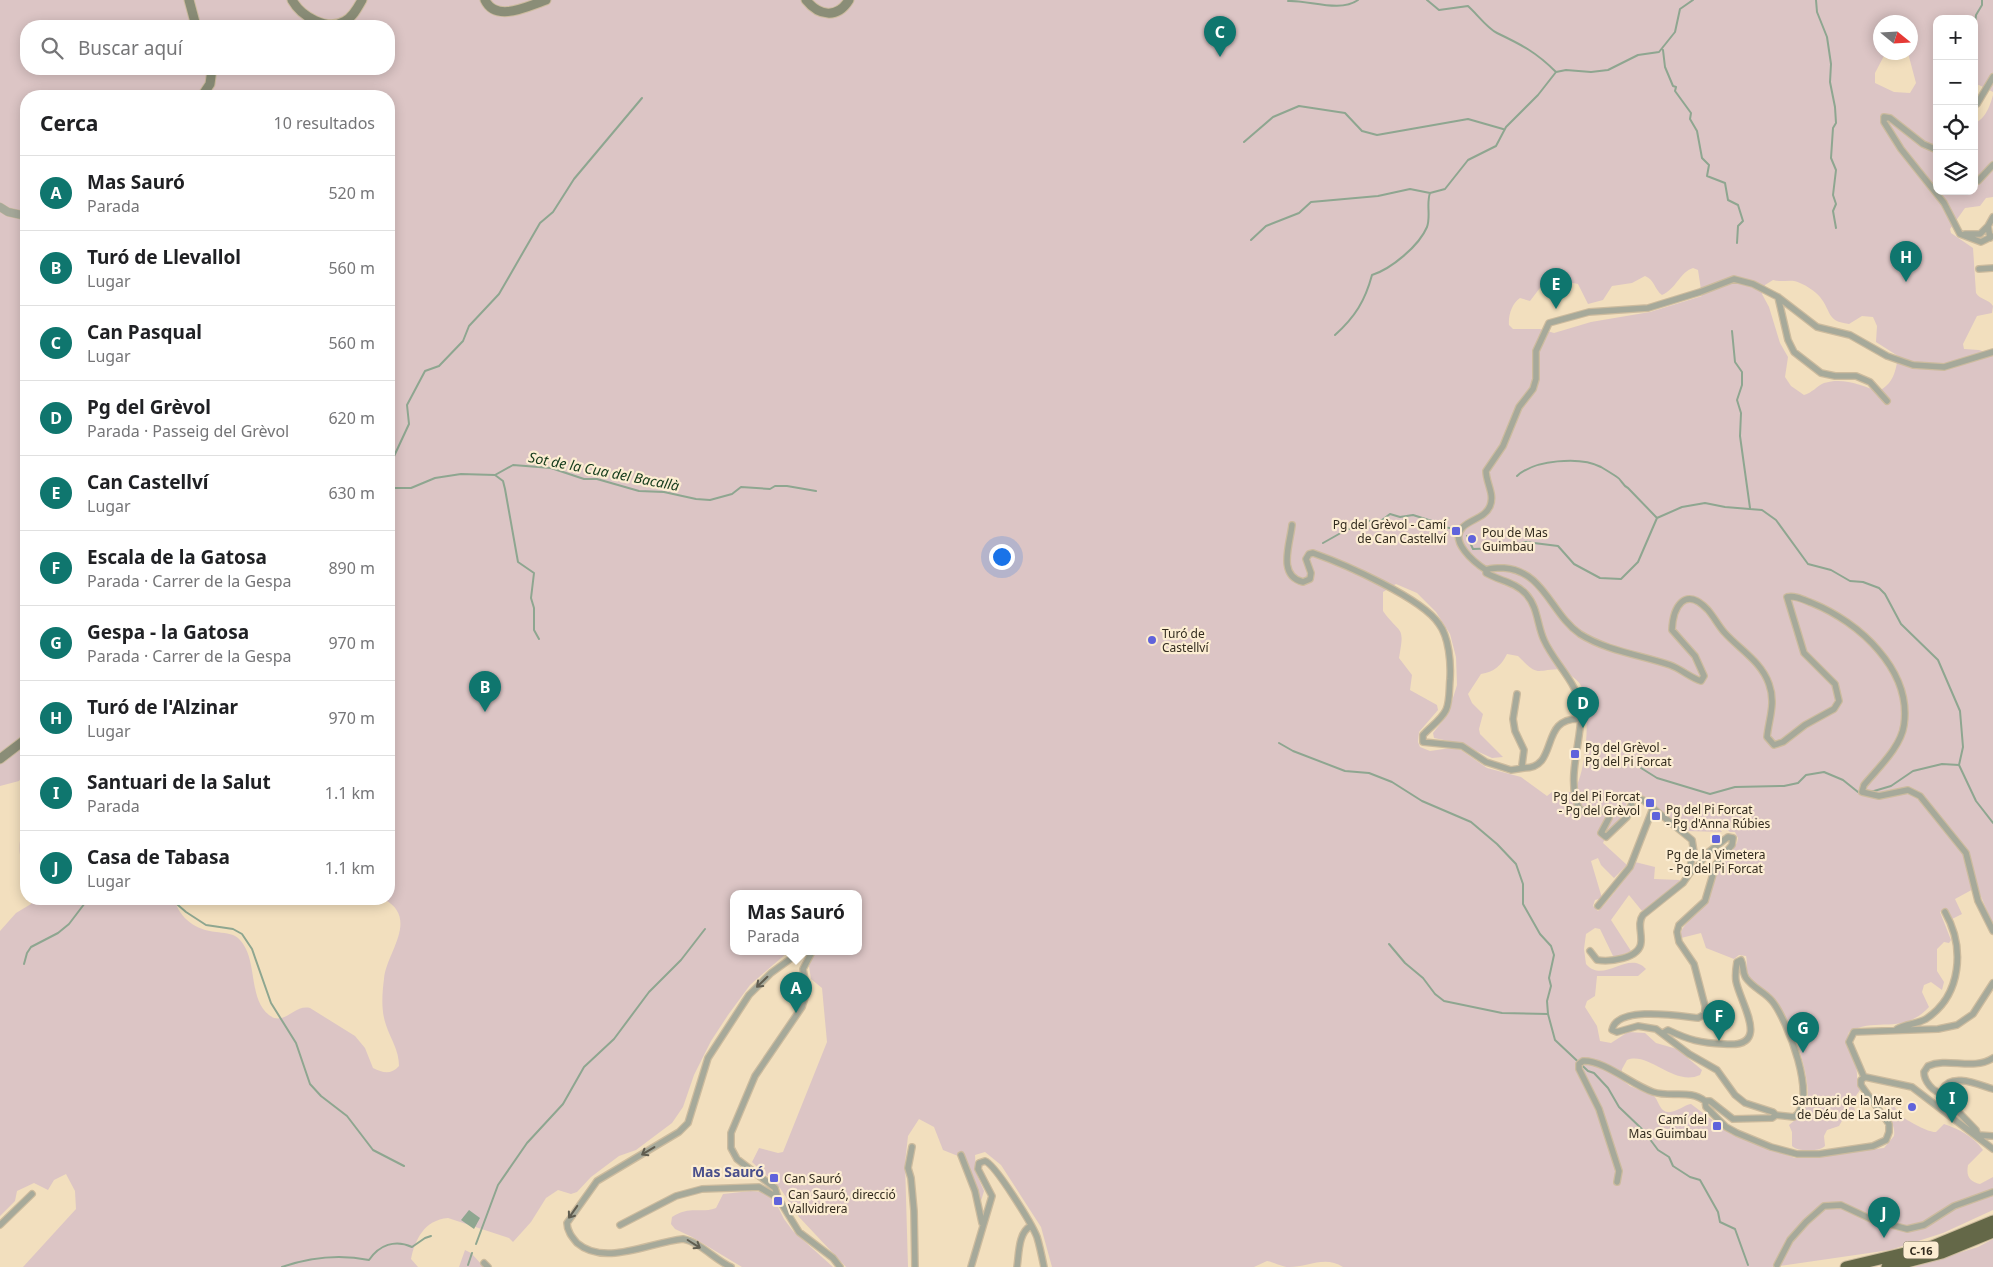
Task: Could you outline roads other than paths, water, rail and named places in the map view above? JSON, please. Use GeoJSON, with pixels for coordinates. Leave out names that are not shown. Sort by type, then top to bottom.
{"type":"FeatureCollection","features":[{"type":"Feature","properties":{"kind":"highway","name":"C-16"},"geometry":{"type":"LineString","coordinates":[[1846,1267],[1930,1247],[1993,1221]]}},
{"type":"Feature","properties":{"kind":"highway","name":"C-16"},"geometry":{"type":"LineString","coordinates":[[1887,1267],[1942,1253],[1993,1232]]}},
{"type":"Feature","properties":{"kind":"main road"},"geometry":{"type":"LineString","coordinates":[[189,0],[194,20]]}},
{"type":"Feature","properties":{"kind":"main road"},"geometry":{"type":"LineString","coordinates":[[292,0],[300,11],[310,18],[319,20]]}},
{"type":"Feature","properties":{"kind":"main road"},"geometry":{"type":"LineString","coordinates":[[347,20],[362,0]]}},
{"type":"Feature","properties":{"kind":"main road"},"geometry":{"type":"LineString","coordinates":[[485,0],[490,8],[503,12],[546,0]]}},
{"type":"Feature","properties":{"kind":"main road"},"geometry":{"type":"LineString","coordinates":[[806,0],[816,11],[827,14],[842,9],[850,0]]}},
{"type":"Feature","properties":{"kind":"main road"},"geometry":{"type":"LineString","coordinates":[[206,90],[210,84],[211,75]]}},
{"type":"Feature","properties":{"kind":"main road"},"geometry":{"type":"LineString","coordinates":[[0,759],[20,744]]}},
{"type":"Feature","properties":{"kind":"street"},"geometry":{"type":"LineString","coordinates":[[1978,104],[1993,78]]}},
{"type":"Feature","properties":{"kind":"street"},"geometry":{"type":"LineString","coordinates":[[1933,148],[1919,141],[1890,118],[1884,117],[1884,122],[1901,150],[1933,189]]}},
{"type":"Feature","properties":{"kind":"street"},"geometry":{"type":"LineString","coordinates":[[1978,181],[1993,165]]}},
{"type":"Feature","properties":{"kind":"street"},"geometry":{"type":"LineString","coordinates":[[1938,195],[1944,203],[1960,234],[1981,242],[1991,237],[1988,226]]}},
{"type":"Feature","properties":{"kind":"street"},"geometry":{"type":"LineString","coordinates":[[0,208],[20,215]]}},
{"type":"Feature","properties":{"kind":"street"},"geometry":{"type":"LineString","coordinates":[[1960,234],[1980,234],[1993,217]]}},
{"type":"Feature","properties":{"kind":"street"},"geometry":{"type":"LineString","coordinates":[[1979,269],[1993,268]]}},
{"type":"Feature","properties":{"kind":"street"},"geometry":{"type":"LineString","coordinates":[[1692,870],[1690,866],[1694,848],[1692,840],[1641,799],[1634,799],[1630,803],[1627,817],[1610,835],[1604,837],[1602,832],[1609,818],[1608,812],[1604,810],[1584,812],[1577,803],[1575,776],[1581,720],[1577,694],[1547,646],[1531,600],[1514,584],[1492,576],[1476,564],[1463,550],[1459,538],[1460,530],[1483,515],[1490,506],[1492,498],[1486,471],[1503,446],[1518,407],[1533,389],[1536,379],[1536,351],[1549,323],[1589,312],[1648,308],[1700,292],[1731,279],[1753,284],[1778,297],[1816,327],[1850,335],[1900,362],[1922,367],[1944,367],[1993,352]]}},
{"type":"Feature","properties":{"kind":"street"},"geometry":{"type":"LineString","coordinates":[[1778,297],[1788,340],[1794,352],[1821,373],[1835,376],[1856,376],[1870,382],[1887,402]]}},
{"type":"Feature","properties":{"kind":"street"},"geometry":{"type":"LineString","coordinates":[[1292,525],[1287,563],[1288,571],[1294,579],[1303,582],[1310,579],[1311,574],[1306,559],[1309,554],[1313,553],[1370,577],[1418,605],[1440,624],[1444,633],[1450,669],[1447,706],[1442,715],[1423,735],[1423,742],[1462,746],[1486,762],[1513,771],[1534,768],[1542,763],[1550,738],[1561,723],[1569,719],[1581,720]]}},
{"type":"Feature","properties":{"kind":"street"},"geometry":{"type":"LineString","coordinates":[[1486,570],[1493,568],[1512,569],[1526,574],[1539,584],[1578,633],[1622,651],[1679,668],[1701,680],[1704,676],[1700,664],[1672,630],[1676,608],[1680,603],[1689,599],[1699,602],[1708,610],[1723,632],[1753,660],[1767,679],[1773,701],[1767,737],[1774,745],[1783,742],[1805,725],[1834,709],[1840,701],[1835,684],[1804,652],[1787,597],[1797,598],[1824,608],[1852,624],[1886,661],[1896,677],[1904,705],[1904,727],[1900,738],[1864,785],[1862,792],[1878,796],[1908,790],[1920,796],[1966,853],[1976,894],[1993,931]]}},
{"type":"Feature","properties":{"kind":"street"},"geometry":{"type":"LineString","coordinates":[[1517,694],[1513,719],[1515,731],[1524,750],[1522,764],[1524,768]]}},
{"type":"Feature","properties":{"kind":"street"},"geometry":{"type":"LineString","coordinates":[[1598,906],[1630,867],[1653,808]]}},
{"type":"Feature","properties":{"kind":"street"},"geometry":{"type":"LineString","coordinates":[[1590,951],[1597,960],[1612,961],[1638,950],[1641,943],[1640,922],[1643,915],[1683,883],[1692,870],[1698,868],[1706,854],[1726,838],[1733,838],[1732,845],[1716,864],[1705,901],[1680,925],[1677,932],[1679,942],[1694,964],[1705,1006],[1704,1014],[1698,1018],[1638,1014],[1620,1021],[1612,1029],[1616,1032],[1632,1026],[1644,1026],[1663,1033],[1689,1054],[1717,1070],[1741,1101],[1773,1112],[1776,1115],[1792,1117],[1800,1111],[1803,1092],[1801,1070],[1783,1019],[1773,1002],[1745,977],[1742,961],[1737,962],[1736,979],[1749,1020],[1750,1033],[1746,1041],[1735,1046],[1687,1040],[1668,1030],[1663,1033]]}},
{"type":"Feature","properties":{"kind":"street"},"geometry":{"type":"LineString","coordinates":[[1895,1031],[1928,1017],[1940,1006],[1952,984],[1958,949],[1954,932],[1945,912]]}},
{"type":"Feature","properties":{"kind":"street"},"geometry":{"type":"LineString","coordinates":[[731,1267],[711,1256],[692,1242],[682,1239],[620,1258],[602,1258],[579,1246],[568,1230],[566,1223],[597,1181],[679,1132],[688,1123],[708,1058],[759,984],[796,955]]}},
{"type":"Feature","properties":{"kind":"street"},"geometry":{"type":"LineString","coordinates":[[810,955],[805,962],[803,972],[808,991],[798,1015],[759,1068],[731,1133],[731,1148],[737,1159],[770,1182],[799,1232],[833,1258],[840,1267]]}},
{"type":"Feature","properties":{"kind":"street"},"geometry":{"type":"LineString","coordinates":[[1864,1077],[1851,1048],[1849,1039],[1852,1033],[1858,1030],[1938,1029],[1962,1023],[1973,1014],[1993,984]]}},
{"type":"Feature","properties":{"kind":"street"},"geometry":{"type":"LineString","coordinates":[[1978,1135],[1976,1130],[1962,1118],[1942,1093],[1936,1092],[1925,1079],[1924,1072],[1928,1066],[1936,1064],[1977,1064],[1993,1058]]}},
{"type":"Feature","properties":{"kind":"street"},"geometry":{"type":"LineString","coordinates":[[1616,1182],[1619,1171],[1599,1109],[1579,1069],[1580,1062],[1586,1060],[1602,1066],[1635,1085],[1655,1093],[1673,1096],[1692,1094],[1705,1101],[1710,1101],[1733,1119],[1772,1118],[1776,1115]]}},
{"type":"Feature","properties":{"kind":"street"},"geometry":{"type":"LineString","coordinates":[[1705,1101],[1706,1107],[1726,1127],[1737,1134],[1781,1150],[1797,1154],[1819,1154],[1873,1146],[1882,1143],[1887,1138],[1889,1124],[1861,1085],[1860,1080],[1864,1077]]}},
{"type":"Feature","properties":{"kind":"street"},"geometry":{"type":"LineString","coordinates":[[1864,1077],[1912,1087],[1968,1130],[1978,1135],[1993,1149]]}},
{"type":"Feature","properties":{"kind":"street"},"geometry":{"type":"LineString","coordinates":[[1942,1093],[1944,1085],[1954,1080],[1993,1089]]}},
{"type":"Feature","properties":{"kind":"street"},"geometry":{"type":"LineString","coordinates":[[1978,1135],[1993,1136]]}},
{"type":"Feature","properties":{"kind":"street"},"geometry":{"type":"LineString","coordinates":[[912,1147],[908,1168],[911,1178],[914,1211],[915,1267]]}},
{"type":"Feature","properties":{"kind":"street"},"geometry":{"type":"LineString","coordinates":[[961,1155],[975,1192],[982,1223]]}},
{"type":"Feature","properties":{"kind":"street"},"geometry":{"type":"LineString","coordinates":[[971,1267],[982,1223],[992,1196],[978,1169],[979,1163],[984,1161],[991,1165],[1031,1226],[1037,1238],[1044,1267]]}},
{"type":"Feature","properties":{"kind":"street"},"geometry":{"type":"LineString","coordinates":[[620,1225],[676,1196],[702,1189],[759,1187],[778,1198]]}},
{"type":"Feature","properties":{"kind":"street"},"geometry":{"type":"LineString","coordinates":[[1777,1265],[1790,1240],[1824,1206],[1841,1205],[1873,1220],[1907,1229],[1924,1225],[1954,1206],[1993,1192]]}},
{"type":"Feature","properties":{"kind":"street"},"geometry":{"type":"LineString","coordinates":[[0,1225],[32,1194]]}},
{"type":"Feature","properties":{"kind":"street"},"geometry":{"type":"LineString","coordinates":[[1017,1267],[1022,1237],[1027,1228],[1031,1226]]}},
{"type":"Feature","properties":{"kind":"waterway"},"geometry":{"type":"LineString","coordinates":[[1288,1],[1342,6],[1358,0]]}},
{"type":"Feature","properties":{"kind":"waterway"},"geometry":{"type":"LineString","coordinates":[[1427,0],[1439,10],[1468,6],[1493,31],[1514,41],[1542,59],[1556,72]]}},
{"type":"Feature","properties":{"kind":"waterway"},"geometry":{"type":"LineString","coordinates":[[1251,240],[1266,226],[1299,213],[1311,202],[1378,196],[1410,189],[1430,193],[1445,189],[1468,160],[1496,146],[1506,127],[1538,95],[1556,72],[1566,70],[1591,72],[1608,70],[1638,55],[1659,52],[1675,32],[1680,9],[1693,0]]}},
{"type":"Feature","properties":{"kind":"waterway"},"geometry":{"type":"LineString","coordinates":[[1816,0],[1817,12],[1827,37],[1831,64],[1830,82],[1835,107],[1836,123],[1833,128],[1831,158],[1836,170],[1833,195],[1836,204],[1833,211],[1836,228]]}},
{"type":"Feature","properties":{"kind":"waterway"},"geometry":{"type":"LineString","coordinates":[[1976,15],[1982,5],[1982,0]]}},
{"type":"Feature","properties":{"kind":"waterway"},"geometry":{"type":"LineString","coordinates":[[1663,50],[1665,67],[1673,86],[1676,87],[1675,91],[1691,113],[1690,119],[1697,131],[1702,158],[1709,165],[1707,176],[1725,183],[1728,200],[1738,205],[1743,221],[1738,226],[1737,243]]}},
{"type":"Feature","properties":{"kind":"waterway"},"geometry":{"type":"LineString","coordinates":[[395,454],[409,424],[407,405],[425,371],[439,366],[463,341],[469,326],[499,294],[540,223],[553,212],[574,179],[642,98]]}},
{"type":"Feature","properties":{"kind":"waterway"},"geometry":{"type":"LineString","coordinates":[[1244,142],[1273,117],[1299,106],[1345,113],[1362,131],[1377,135],[1468,119],[1503,129]]}},
{"type":"Feature","properties":{"kind":"waterway"},"geometry":{"type":"LineString","coordinates":[[1335,335],[1358,308],[1366,293],[1372,275],[1396,262],[1418,242],[1428,223],[1430,193]]}},
{"type":"Feature","properties":{"kind":"waterway"},"geometry":{"type":"LineString","coordinates":[[1732,331],[1735,362],[1742,372],[1742,385],[1737,400],[1741,413],[1740,436],[1750,508]]}},
{"type":"Feature","properties":{"kind":"waterway"},"geometry":{"type":"LineString","coordinates":[[1517,476],[1534,466],[1558,461],[1592,464],[1619,478],[1657,518]]}},
{"type":"Feature","properties":{"kind":"waterway","name":"Sot de la Cua del Bacallà"},"geometry":{"type":"LineString","coordinates":[[395,488],[411,488],[435,478],[461,474],[495,475],[513,465],[551,468],[584,479],[597,479],[639,491],[664,492],[696,499],[710,500],[732,494],[741,487],[770,489],[775,486],[787,486],[816,491]]}},
{"type":"Feature","properties":{"kind":"waterway"},"geometry":{"type":"LineString","coordinates":[[495,475],[503,481],[518,562],[534,573],[531,598],[534,608],[534,630],[539,639]]}},
{"type":"Feature","properties":{"kind":"waterway"},"geometry":{"type":"LineString","coordinates":[[1657,518],[1682,507],[1705,503],[1725,507],[1762,510],[1776,520],[1808,564],[1831,570],[1850,581],[1863,582],[1879,588],[1885,594],[1901,624],[1938,660],[1960,711],[1963,747],[1959,765],[1976,801],[1993,823]]}},
{"type":"Feature","properties":{"kind":"waterway"},"geometry":{"type":"LineString","coordinates":[[1323,543],[1346,530],[1369,521],[1382,520],[1390,514],[1400,517],[1413,515],[1435,522],[1441,527],[1450,528]]}},
{"type":"Feature","properties":{"kind":"waterway"},"geometry":{"type":"LineString","coordinates":[[1467,536],[1473,549],[1502,548],[1526,542],[1558,546],[1574,564],[1600,578],[1621,579],[1638,562],[1657,518]]}},
{"type":"Feature","properties":{"kind":"waterway"},"geometry":{"type":"LineString","coordinates":[[1279,743],[1293,751],[1345,771],[1369,773],[1392,782],[1422,801],[1471,822],[1497,844],[1516,864],[1523,884],[1523,904],[1540,934],[1551,946],[1554,955],[1549,978],[1551,986],[1547,1001],[1548,1014]]}},
{"type":"Feature","properties":{"kind":"waterway"},"geometry":{"type":"LineString","coordinates":[[1641,768],[1657,778],[1710,794],[1735,787],[1784,786],[1798,783],[1806,775],[1824,772],[1843,780],[1858,792],[1874,791],[1891,786],[1913,771],[1942,764],[1959,765]]}},
{"type":"Feature","properties":{"kind":"waterway"},"geometry":{"type":"LineString","coordinates":[[24,964],[31,947],[58,933],[69,924],[83,905]]}},
{"type":"Feature","properties":{"kind":"waterway"},"geometry":{"type":"LineString","coordinates":[[178,905],[206,925],[233,929],[242,934],[252,949],[271,1003],[296,1043],[310,1084],[321,1096],[347,1116],[373,1150],[404,1166]]}},
{"type":"Feature","properties":{"kind":"waterway"},"geometry":{"type":"LineString","coordinates":[[476,1244],[498,1185],[527,1143],[563,1104],[584,1067],[614,1039],[649,992],[681,960],[705,929]]}},
{"type":"Feature","properties":{"kind":"waterway"},"geometry":{"type":"LineString","coordinates":[[1389,944],[1405,963],[1423,978],[1435,994],[1444,1001],[1502,1013],[1548,1014],[1555,1040],[1588,1071],[1594,1073],[1608,1088],[1619,1107],[1643,1130],[1658,1150],[1669,1157],[1673,1166],[1690,1177],[1700,1180],[1718,1212],[1720,1222],[1735,1229],[1748,1265]]}},
{"type":"Feature","properties":{"kind":"waterway"},"geometry":{"type":"LineString","coordinates":[[282,1267],[304,1261],[336,1257],[369,1260],[383,1247],[388,1245],[400,1244],[412,1247],[431,1236]]}},
{"type":"Feature","properties":{"kind":"waterway"},"geometry":{"type":"LineString","coordinates":[[468,1265],[472,1253]]}},
{"type":"Feature","properties":{"kind":"place","name":"Can Pasqual"},"geometry":{"type":"Point","coordinates":[1220,57]}},
{"type":"Feature","properties":{"kind":"place","name":"Turó de l'Alzinar"},"geometry":{"type":"Point","coordinates":[1906,282]}},
{"type":"Feature","properties":{"kind":"place","name":"Can Castellví"},"geometry":{"type":"Point","coordinates":[1556,309]}},
{"type":"Feature","properties":{"kind":"place","name":"Pg del Grèvol - Camí de Can Castellví"},"geometry":{"type":"Point","coordinates":[1456,531]}},
{"type":"Feature","properties":{"kind":"place","name":"Pou de Mas Guimbau"},"geometry":{"type":"Point","coordinates":[1472,539]}},
{"type":"Feature","properties":{"kind":"place","name":"Turó de Castellví"},"geometry":{"type":"Point","coordinates":[1152,640]}},
{"type":"Feature","properties":{"kind":"place","name":"Turó de Llevallol"},"geometry":{"type":"Point","coordinates":[485,712]}},
{"type":"Feature","properties":{"kind":"place","name":"Pg del Grèvol"},"geometry":{"type":"Point","coordinates":[1583,728]}},
{"type":"Feature","properties":{"kind":"place","name":"Pg del Grèvol - Pg del Pi Forcat"},"geometry":{"type":"Point","coordinates":[1575,754]}},
{"type":"Feature","properties":{"kind":"place","name":"Pg del Pi Forcat - Pg del Grèvol"},"geometry":{"type":"Point","coordinates":[1650,803]}},
{"type":"Feature","properties":{"kind":"place","name":"Pg del Pi Forcat - Pg d'Anna Rúbies"},"geometry":{"type":"Point","coordinates":[1656,816]}},
{"type":"Feature","properties":{"kind":"place","name":"Pg de la Vimetera - Pg del Pi Forcat"},"geometry":{"type":"Point","coordinates":[1716,839]}},
{"type":"Feature","properties":{"kind":"place","name":"Mas Sauró"},"geometry":{"type":"Point","coordinates":[796,1013]}},
{"type":"Feature","properties":{"kind":"place","name":"Escala de la Gatosa"},"geometry":{"type":"Point","coordinates":[1719,1041]}},
{"type":"Feature","properties":{"kind":"place","name":"Gespa - la Gatosa"},"geometry":{"type":"Point","coordinates":[1803,1053]}},
{"type":"Feature","properties":{"kind":"place","name":"Santuari de la Mare de Déu de La Salut"},"geometry":{"type":"Point","coordinates":[1912,1107]}},
{"type":"Feature","properties":{"kind":"place","name":"Santuari de la Salut"},"geometry":{"type":"Point","coordinates":[1952,1123]}},
{"type":"Feature","properties":{"kind":"place","name":"Camí del Mas Guimbau"},"geometry":{"type":"Point","coordinates":[1717,1126]}},
{"type":"Feature","properties":{"kind":"place","name":"Can Sauró"},"geometry":{"type":"Point","coordinates":[774,1178]}},
{"type":"Feature","properties":{"kind":"place","name":"Can Sauró, direcció Vallvidrera"},"geometry":{"type":"Point","coordinates":[778,1201]}},
{"type":"Feature","properties":{"kind":"place","name":"Casa de Tabasa"},"geometry":{"type":"Point","coordinates":[1884,1238]}},
{"type":"Feature","properties":{"kind":"district","name":"Mas Sauró"},"geometry":{"type":"Point","coordinates":[728,1171]}}]}
